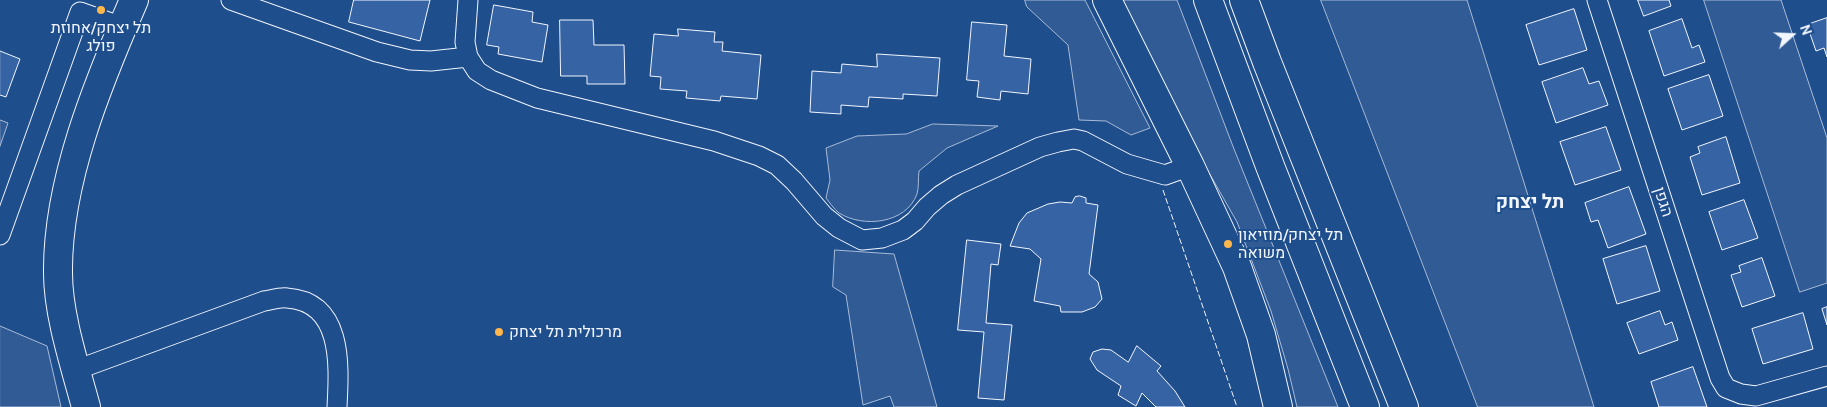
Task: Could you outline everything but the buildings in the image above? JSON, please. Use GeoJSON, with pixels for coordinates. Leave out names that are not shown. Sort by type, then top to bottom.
{"type":"FeatureCollection","features":[{"type":"Feature","properties":{"kind":"main road"},"geometry":{"type":"LineString","coordinates":[[86,407],[62,308],[58,275],[59,236],[75,157],[94,100],[134,0]]}},
{"type":"Feature","properties":{"kind":"main road"},"geometry":{"type":"LineString","coordinates":[[1107,0],[1190,166],[1233,258],[1260,335],[1278,407]]}},
{"type":"Feature","properties":{"kind":"main road"},"geometry":{"type":"LineString","coordinates":[[1208,0],[1270,166],[1365,407]]}},
{"type":"Feature","properties":{"kind":"main road"},"geometry":{"type":"LineString","coordinates":[[1244,0],[1404,407]]}},
{"type":"Feature","properties":{"kind":"street"},"geometry":{"type":"LineString","coordinates":[[231,0],[377,52],[431,61],[468,57]]}},
{"type":"Feature","properties":{"kind":"street"},"geometry":{"type":"LineString","coordinates":[[468,0],[465,42],[468,57],[477,71],[491,80],[537,98],[714,141],[759,156],[777,165],[839,228],[862,240],[882,238],[903,230],[915,221],[927,207],[957,185],[1040,147],[1058,142],[1074,139],[1083,141],[1127,164],[1165,175],[1190,166]]}},
{"type":"Feature","properties":{"kind":"street","name":"הגפן"},"geometry":{"type":"LineString","coordinates":[[1597,0],[1720,378],[1726,388],[1741,394],[1756,396],[1827,376]]}},
{"type":"Feature","properties":{"kind":"street"},"geometry":{"type":"LineString","coordinates":[[0,235],[80,12],[122,27]]}},
{"type":"Feature","properties":{"kind":"street"},"geometry":{"type":"LineString","coordinates":[[76,370],[264,301],[286,298],[301,301],[316,310],[329,325],[336,344],[339,366],[336,407]]}},
{"type":"Feature","properties":{"kind":"shaded area"},"geometry":{"type":"Polygon","coordinates":[[[1025,0],[1085,0],[1150,128],[1131,135],[1106,121],[1079,120],[1068,45],[1027,7],[1025,0]]]}},
{"type":"Feature","properties":{"kind":"shaded area"},"geometry":{"type":"Polygon","coordinates":[[[1118,0],[1177,0],[1234,149],[1338,407],[1297,407],[1271,311],[1237,222],[1204,164],[1165,86],[1118,0]]]}},
{"type":"Feature","properties":{"kind":"shaded area"},"geometry":{"type":"Polygon","coordinates":[[[1321,0],[1467,0],[1594,407],[1478,407],[1321,0]]]}},
{"type":"Feature","properties":{"kind":"shaded area"},"geometry":{"type":"Polygon","coordinates":[[[1704,0],[1781,0],[1827,138],[1827,283],[1800,292],[1704,0]]]}},
{"type":"Feature","properties":{"kind":"shaded area"},"geometry":{"type":"Polygon","coordinates":[[[0,120],[8,123],[0,146],[0,120]]]}},
{"type":"Feature","properties":{"kind":"shaded area"},"geometry":{"type":"Polygon","coordinates":[[[933,124],[998,126],[947,148],[919,171],[917,194],[904,212],[894,217],[871,221],[849,218],[839,213],[826,198],[830,180],[826,148],[857,136],[906,134],[933,124]]]}},
{"type":"Feature","properties":{"kind":"shaded area"},"geometry":{"type":"Polygon","coordinates":[[[835,250],[894,254],[937,407],[894,407],[890,396],[863,405],[846,295],[833,287],[835,250]]]}},
{"type":"Feature","properties":{"kind":"shaded area"},"geometry":{"type":"Polygon","coordinates":[[[0,326],[47,346],[61,407],[0,407],[0,326]]]}},
{"type":"Feature","properties":{"kind":"fence"},"geometry":{"type":"LineString","coordinates":[[1163,190],[1237,407]]}},
{"type":"Feature","properties":{"kind":"place","name":"תל יצחק/אחוזת פולג"},"geometry":{"type":"Point","coordinates":[101,10]}},
{"type":"Feature","properties":{"kind":"place","name":"תל יצחק/מוזיאון משואה"},"geometry":{"type":"Point","coordinates":[1228,244]}},
{"type":"Feature","properties":{"kind":"place","name":"מרכולית תל יצחק"},"geometry":{"type":"Point","coordinates":[499,332]}},
{"type":"Feature","properties":{"kind":"district","name":"תל יצחק"},"geometry":{"type":"Point","coordinates":[1530,202]}}]}
